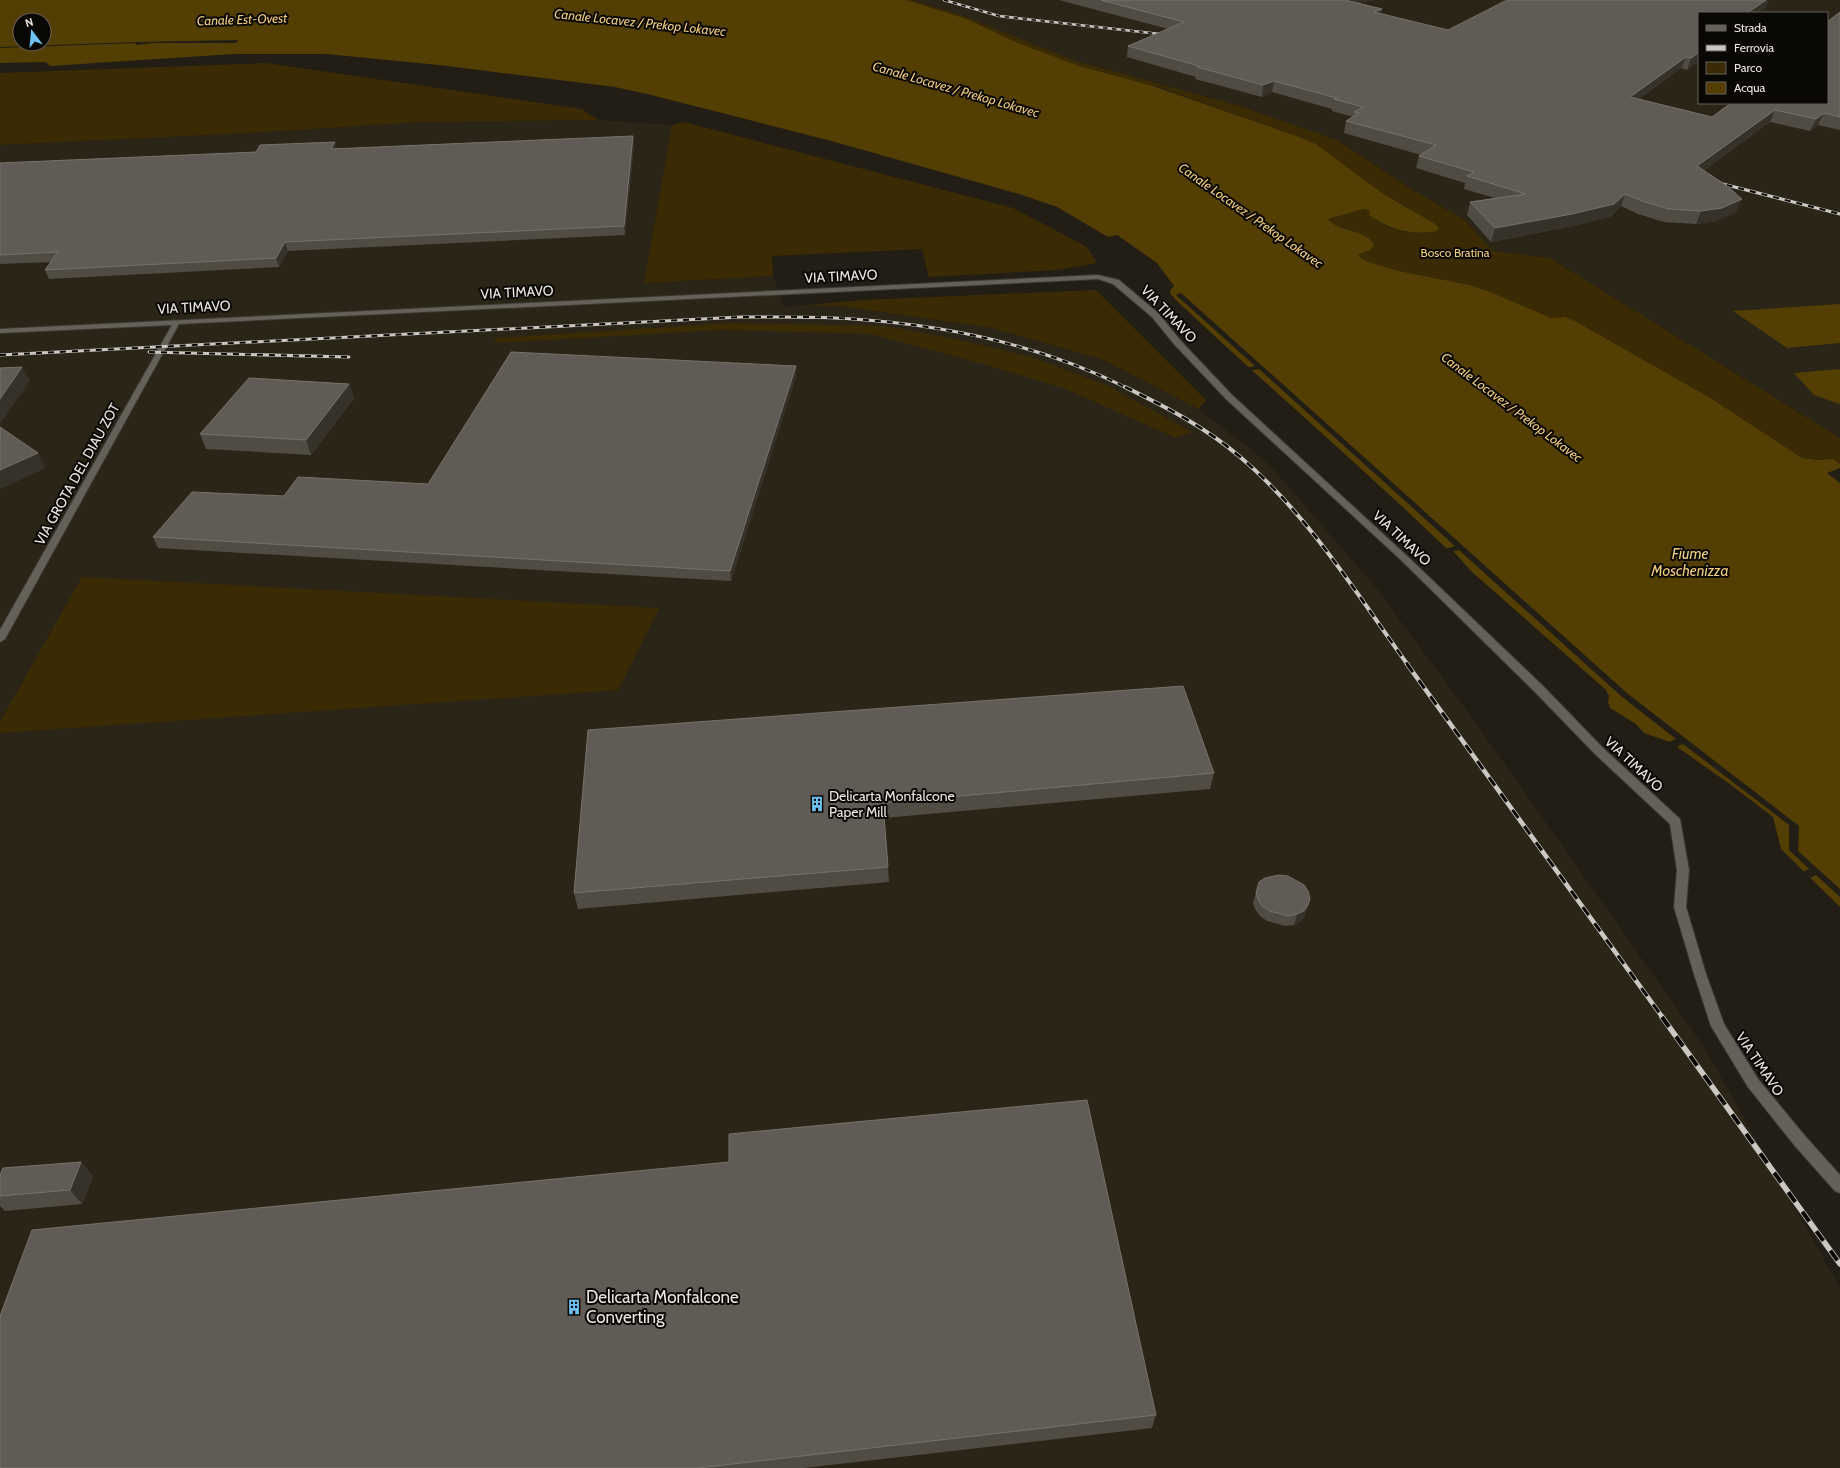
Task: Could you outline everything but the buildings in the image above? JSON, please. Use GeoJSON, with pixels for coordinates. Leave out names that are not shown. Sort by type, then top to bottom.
{"type":"FeatureCollection","features":[{"type":"Feature","properties":{"kind":"street","name":"VIA TIMAVO"},"geometry":{"type":"LineString","coordinates":[[0,331],[1090,277],[1098,277],[1116,282],[1155,315],[1177,342],[1229,397],[1403,557],[1534,684],[1599,751],[1676,822],[1683,870],[1680,907],[1700,974],[1718,1026],[1753,1083],[1800,1141],[1840,1186]]}},
{"type":"Feature","properties":{"kind":"street","name":"VIA GROTA DEL DIAU ZOT"},"geometry":{"type":"LineString","coordinates":[[0,639],[177,322]]}},
{"type":"Feature","properties":{"kind":"shaded area"},"geometry":{"type":"Polygon","coordinates":[[[912,0],[1840,0],[1840,438],[1550,258],[1493,251],[1465,220],[1418,193],[1337,140],[1240,106],[1076,61],[964,16],[912,0]]]}},
{"type":"Feature","properties":{"kind":"shaded area"},"geometry":{"type":"Polygon","coordinates":[[[598,120],[672,125],[644,283],[773,276],[784,307],[806,305],[840,306],[992,328],[1101,359],[1199,409],[1269,464],[1377,589],[1475,722],[1704,1047],[1840,1288],[1840,1468],[0,1468],[0,145],[250,133],[421,122],[598,120]]]}},
{"type":"Feature","properties":{"kind":"green space","name":"Bosco Bratina"},"geometry":{"type":"Polygon","coordinates":[[[906,0],[912,0],[964,16],[1076,61],[1240,106],[1337,140],[1418,193],[1465,220],[1493,251],[1550,258],[1840,438],[1840,464],[1833,459],[1818,460],[1802,458],[1709,397],[1575,321],[1565,317],[1551,318],[1493,293],[1470,285],[1399,271],[1364,260],[1358,255],[1370,250],[1356,232],[1333,224],[1328,219],[1363,209],[1370,211],[1381,223],[1395,230],[1428,233],[1407,207],[1382,193],[1316,144],[1162,88],[1079,66],[1016,42],[964,18],[906,0]]]}},
{"type":"Feature","properties":{"kind":"green space"},"geometry":{"type":"Polygon","coordinates":[[[266,63],[582,109],[598,120],[421,122],[250,133],[0,145],[0,73],[266,63]]]}},
{"type":"Feature","properties":{"kind":"green space"},"geometry":{"type":"Polygon","coordinates":[[[684,122],[1013,208],[1087,247],[1097,263],[1058,270],[929,277],[922,249],[772,256],[773,276],[644,283],[672,125],[684,122]]]}},
{"type":"Feature","properties":{"kind":"green space"},"geometry":{"type":"Polygon","coordinates":[[[1096,290],[1206,400],[1199,409],[1101,359],[992,328],[840,306],[806,305],[863,300],[1096,290]]]}},
{"type":"Feature","properties":{"kind":"green space"},"geometry":{"type":"Polygon","coordinates":[[[731,323],[885,326],[960,340],[1034,358],[1106,385],[1192,432],[1176,438],[1066,389],[987,365],[872,334],[721,330],[494,343],[496,338],[731,323]]]}},
{"type":"Feature","properties":{"kind":"green space"},"geometry":{"type":"Polygon","coordinates":[[[82,577],[659,608],[618,690],[0,733],[0,722],[82,577]]]}},
{"type":"Feature","properties":{"kind":"water","name":"Fiume Moschenizza"},"geometry":{"type":"Polygon","coordinates":[[[0,0],[906,0],[964,18],[1016,42],[1079,66],[1150,85],[1316,144],[1382,193],[1435,224],[1439,228],[1437,231],[1419,233],[1393,228],[1369,215],[1370,211],[1363,209],[1328,219],[1339,227],[1359,233],[1370,240],[1374,246],[1370,250],[1358,255],[1364,260],[1399,271],[1470,285],[1493,293],[1551,318],[1565,317],[1575,321],[1709,397],[1802,458],[1818,460],[1833,459],[1840,464],[1840,468],[1827,473],[1840,483],[1840,907],[1781,849],[1773,817],[1670,742],[1644,733],[1636,724],[1610,708],[1608,702],[1609,696],[1606,690],[1472,572],[1453,551],[1447,549],[1177,301],[1170,293],[1174,286],[1157,263],[1117,235],[1108,237],[1057,207],[1019,194],[835,142],[615,87],[439,65],[326,54],[234,54],[50,66],[46,62],[0,63],[0,0]]]}},
{"type":"Feature","properties":{"kind":"water"},"geometry":{"type":"Polygon","coordinates":[[[1840,304],[1840,343],[1787,348],[1733,311],[1840,304]]]}},
{"type":"Feature","properties":{"kind":"water"},"geometry":{"type":"Polygon","coordinates":[[[1840,369],[1840,404],[1814,395],[1794,373],[1840,369]]]}},
{"type":"Feature","properties":{"kind":"pier"},"geometry":{"type":"Polygon","coordinates":[[[238,40],[236,43],[153,43],[136,45],[136,43],[52,46],[137,42],[238,40]]]}},
{"type":"Feature","properties":{"kind":"pier"},"geometry":{"type":"Polygon","coordinates":[[[12,47],[12,48],[0,48],[12,47]]]}},
{"type":"Feature","properties":{"kind":"pier"},"geometry":{"type":"Polygon","coordinates":[[[1181,293],[1628,694],[1799,826],[1798,851],[1840,889],[1840,897],[1816,875],[1807,879],[1801,873],[1809,869],[1789,850],[1789,825],[1683,744],[1674,748],[1667,743],[1676,739],[1621,696],[1459,550],[1450,552],[1446,550],[1445,549],[1455,546],[1259,369],[1248,371],[1245,368],[1255,366],[1176,295],[1181,293]]]}},
{"type":"Feature","properties":{"kind":"railway"},"geometry":{"type":"LineString","coordinates":[[944,0],[999,16],[1169,35]]}},
{"type":"Feature","properties":{"kind":"railway"},"geometry":{"type":"LineString","coordinates":[[1715,182],[1840,214]]}},
{"type":"Feature","properties":{"kind":"railway"},"geometry":{"type":"LineString","coordinates":[[0,355],[741,317],[825,317],[923,326],[993,340],[1062,360],[1126,388]]}},
{"type":"Feature","properties":{"kind":"railway"},"geometry":{"type":"LineString","coordinates":[[149,352],[349,357]]}},
{"type":"Feature","properties":{"kind":"railway"},"geometry":{"type":"LineString","coordinates":[[1126,388],[1198,426],[1226,445],[1264,478],[1309,528],[1330,555],[1408,665]]}},
{"type":"Feature","properties":{"kind":"railway"},"geometry":{"type":"LineString","coordinates":[[1407,664],[1663,1018]]}},
{"type":"Feature","properties":{"kind":"railway"},"geometry":{"type":"LineString","coordinates":[[1662,1017],[1840,1264]]}},
{"type":"Feature","properties":{"kind":"place","name":"Delicarta Monfalcone Paper Mill"},"geometry":{"type":"Point","coordinates":[817,804]}},
{"type":"Feature","properties":{"kind":"place","name":"Delicarta Monfalcone Converting"},"geometry":{"type":"Point","coordinates":[574,1307]}},
{"type":"Feature","properties":{"kind":"water label","name":"Canale Est-Ovest"},"geometry":{"type":"Point","coordinates":[242,19]}},
{"type":"Feature","properties":{"kind":"water label","name":"Canale Locavez / Prekop Lokavec"},"geometry":{"type":"Point","coordinates":[640,22]}},
{"type":"Feature","properties":{"kind":"water label","name":"Canale Locavez / Prekop Lokavec"},"geometry":{"type":"Point","coordinates":[956,89]}},
{"type":"Feature","properties":{"kind":"water label","name":"Canale Locavez / Prekop Lokavec"},"geometry":{"type":"Point","coordinates":[1251,215]}},
{"type":"Feature","properties":{"kind":"water label","name":"Canale Locavez / Prekop Lokavec"},"geometry":{"type":"Point","coordinates":[1512,407]}}]}
